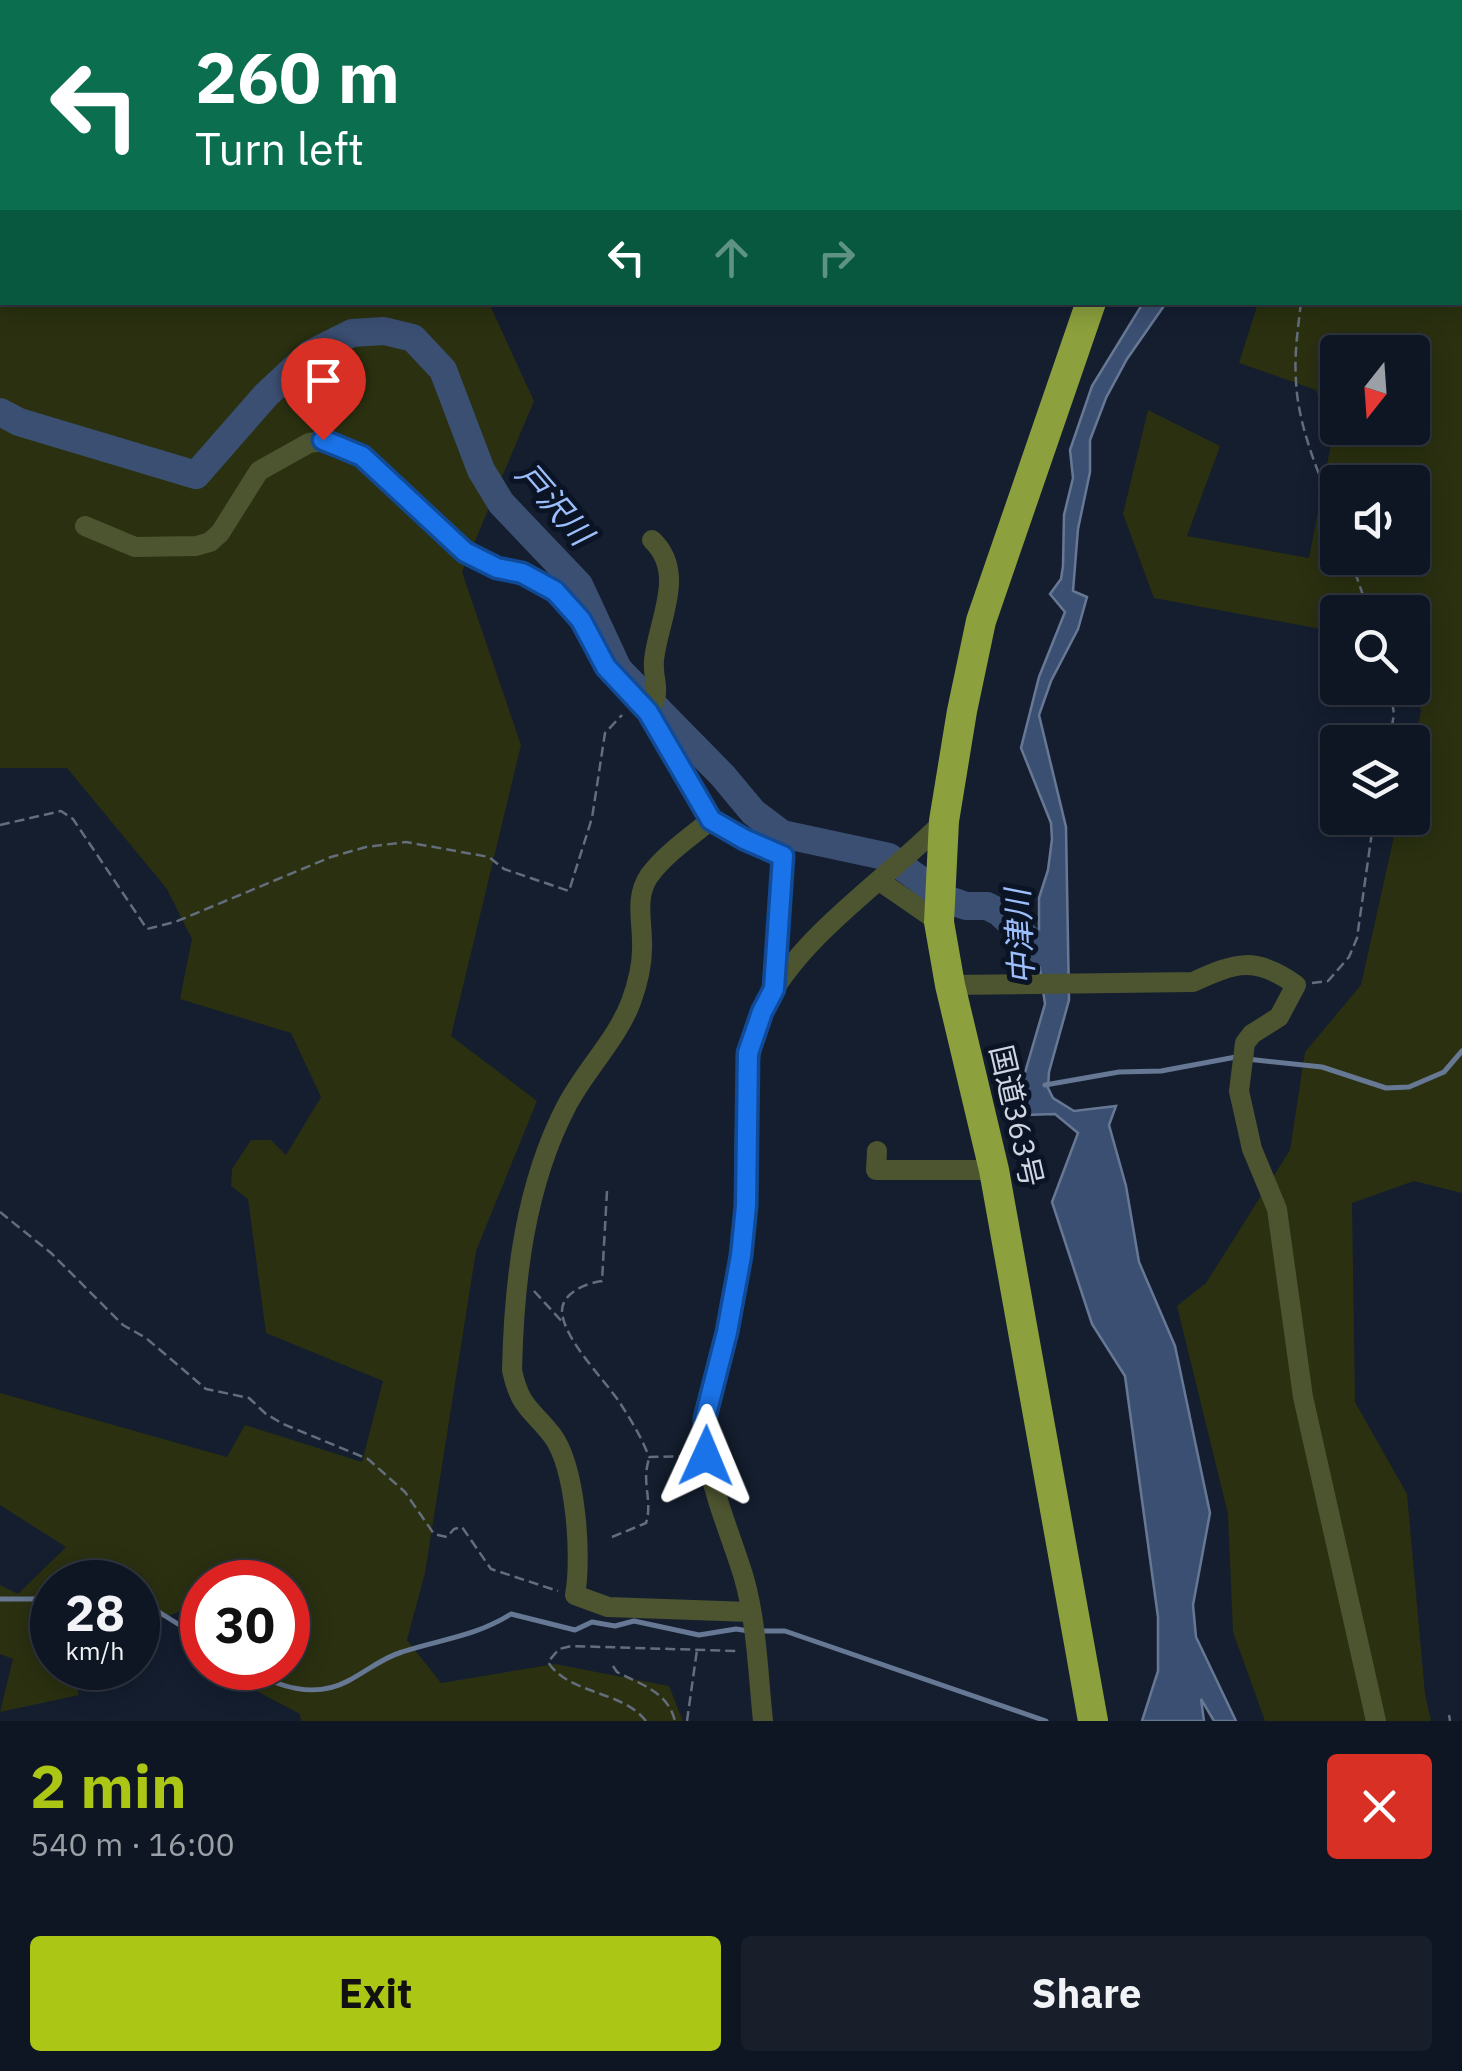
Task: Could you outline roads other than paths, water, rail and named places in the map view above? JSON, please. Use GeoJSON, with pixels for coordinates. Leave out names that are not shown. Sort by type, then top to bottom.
{"type":"FeatureCollection","features":[{"type":"Feature","properties":{"kind":"highway","name":"国道363号"},"geometry":{"type":"LineString","coordinates":[[1090,305],[982,622],[962,710],[944,821],[939,922],[960,984],[1093,1721]]}},
{"type":"Feature","properties":{"kind":"street"},"geometry":{"type":"LineString","coordinates":[[85,526],[136,547],[196,546],[210,542],[220,533],[259,472],[309,443],[335,443],[362,456],[465,552],[497,568],[522,573],[555,591],[581,620],[606,667],[648,712],[711,820],[783,856],[774,989]]}},
{"type":"Feature","properties":{"kind":"street"},"geometry":{"type":"LineString","coordinates":[[648,712],[656,701],[654,658],[669,588],[668,563],[663,550],[652,540]]}},
{"type":"Feature","properties":{"kind":"street"},"geometry":{"type":"LineString","coordinates":[[711,820],[662,861],[648,878],[640,894],[640,974],[630,1005],[582,1078],[545,1151],[525,1233],[512,1370],[516,1392],[553,1437],[563,1458],[579,1538],[575,1596],[608,1607],[750,1612]]}},
{"type":"Feature","properties":{"kind":"street"},"geometry":{"type":"LineString","coordinates":[[763,1721],[745,1582],[706,1456],[705,1418],[741,1256],[746,1206],[748,1053],[774,989],[824,929],[881,882],[944,821]]}},
{"type":"Feature","properties":{"kind":"street"},"geometry":{"type":"LineString","coordinates":[[881,882],[939,922]]}},
{"type":"Feature","properties":{"kind":"street"},"geometry":{"type":"LineString","coordinates":[[960,984],[1193,982],[1228,966],[1255,964],[1272,967],[1296,985],[1279,1016],[1245,1042],[1238,1091],[1252,1148],[1277,1209],[1302,1397],[1376,1721]]}},
{"type":"Feature","properties":{"kind":"street"},"geometry":{"type":"LineString","coordinates":[[877,1151],[876,1170],[994,1170]]}},
{"type":"Feature","properties":{"kind":"water"},"geometry":{"type":"Polygon","coordinates":[[[1142,305],[1165,305],[1127,359],[1090,440],[1090,472],[1078,529],[1073,591],[1087,597],[1078,629],[1051,681],[1039,715],[1066,827],[1069,1000],[1048,1088],[1053,1098],[1074,1111],[1116,1106],[1109,1125],[1126,1186],[1139,1262],[1175,1346],[1210,1513],[1193,1605],[1196,1637],[1236,1721],[1214,1721],[1201,1699],[1204,1721],[1142,1721],[1158,1671],[1158,1617],[1125,1376],[1092,1324],[1052,1202],[1078,1133],[1055,1114],[1025,1115],[1024,1076],[1045,1004],[1039,962],[1039,898],[1052,839],[1051,823],[1021,748],[1039,677],[1065,612],[1050,594],[1061,579],[1063,566],[1064,515],[1073,478],[1070,450],[1092,386],[1142,305]]]}},
{"type":"Feature","properties":{"kind":"waterway","name":"戸沢川"},"geometry":{"type":"LineString","coordinates":[[0,412],[19,422],[196,475],[266,395],[310,354],[352,333],[384,331],[413,338],[443,370],[481,470],[501,503],[579,585],[618,669],[753,812],[782,834],[889,857],[946,899],[999,912],[1051,956]]}},
{"type":"Feature","properties":{"kind":"waterway"},"geometry":{"type":"LineString","coordinates":[[1247,1059],[1322,1067],[1386,1088],[1409,1087],[1444,1072],[1462,1051]]}},
{"type":"Feature","properties":{"kind":"waterway"},"geometry":{"type":"LineString","coordinates":[[1045,1085],[1236,1057]]}},
{"type":"Feature","properties":{"kind":"waterway"},"geometry":{"type":"LineString","coordinates":[[0,1599],[30,1599]]}},
{"type":"Feature","properties":{"kind":"waterway"},"geometry":{"type":"LineString","coordinates":[[160,1613],[180,1625]]}},
{"type":"Feature","properties":{"kind":"waterway"},"geometry":{"type":"LineString","coordinates":[[310,1690],[335,1686],[395,1655],[471,1633],[511,1614],[575,1630],[592,1622],[615,1626],[634,1621],[699,1635],[736,1629],[749,1631]]}},
{"type":"Feature","properties":{"kind":"waterway"},"geometry":{"type":"LineString","coordinates":[[760,1631],[785,1631],[1046,1721]]}},
{"type":"Feature","properties":{"kind":"water label","name":"中津川"},"geometry":{"type":"Point","coordinates":[1020,937]}}]}
